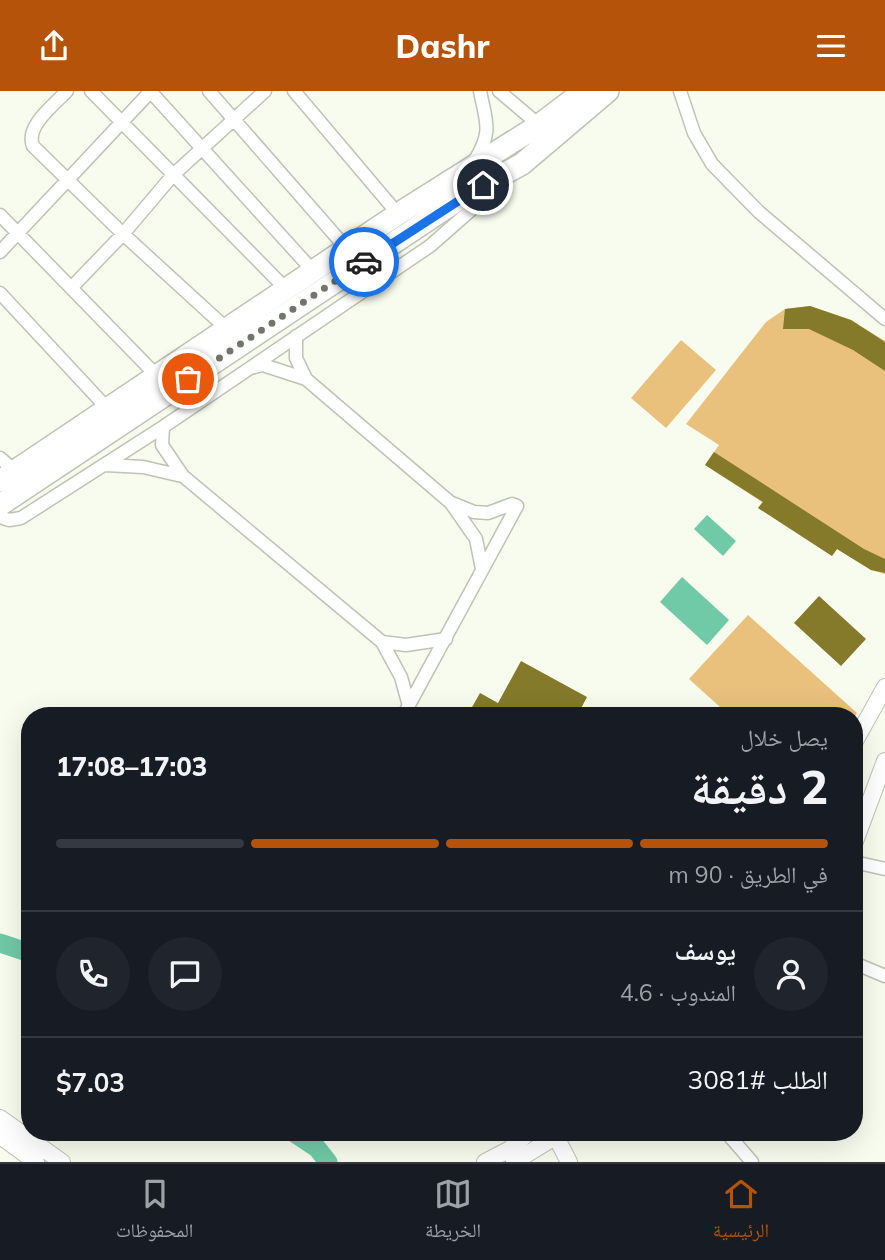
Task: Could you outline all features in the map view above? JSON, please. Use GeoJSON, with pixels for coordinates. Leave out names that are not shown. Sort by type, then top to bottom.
{"type":"FeatureCollection","features":[{"type":"Feature","properties":{"kind":"highway"},"geometry":{"type":"LineString","coordinates":[[0,505],[136,402],[463,180],[584,91]]}},
{"type":"Feature","properties":{"kind":"highway"},"geometry":{"type":"LineString","coordinates":[[5,470],[107,408],[136,402],[157,376],[398,214],[463,180],[522,164],[608,91]]}},
{"type":"Feature","properties":{"kind":"street"},"geometry":{"type":"LineString","coordinates":[[67,91],[34,128],[30,137],[33,146],[227,330]]}},
{"type":"Feature","properties":{"kind":"street"},"geometry":{"type":"LineString","coordinates":[[91,91],[286,289]]}},
{"type":"Feature","properties":{"kind":"street"},"geometry":{"type":"LineString","coordinates":[[0,252],[150,91],[314,272]]}},
{"type":"Feature","properties":{"kind":"street"},"geometry":{"type":"LineString","coordinates":[[209,91],[347,249]]}},
{"type":"Feature","properties":{"kind":"street"},"geometry":{"type":"LineString","coordinates":[[72,287],[123,234],[173,175],[265,91]]}},
{"type":"Feature","properties":{"kind":"street"},"geometry":{"type":"LineString","coordinates":[[294,91],[398,214]]}},
{"type":"Feature","properties":{"kind":"street"},"geometry":{"type":"LineString","coordinates":[[463,180],[486,142],[488,129],[480,91]]}},
{"type":"Feature","properties":{"kind":"street"},"geometry":{"type":"LineString","coordinates":[[499,91],[539,125]]}},
{"type":"Feature","properties":{"kind":"street"},"geometry":{"type":"LineString","coordinates":[[680,91],[694,133],[712,165],[759,212],[885,319]]}},
{"type":"Feature","properties":{"kind":"street"},"geometry":{"type":"LineString","coordinates":[[0,517],[9,520],[21,518],[163,427],[430,246],[522,164]]}},
{"type":"Feature","properties":{"kind":"street"},"geometry":{"type":"LineString","coordinates":[[0,215],[157,376]]}},
{"type":"Feature","properties":{"kind":"street"},"geometry":{"type":"LineString","coordinates":[[0,293],[107,408]]}},
{"type":"Feature","properties":{"kind":"street"},"geometry":{"type":"LineString","coordinates":[[296,336],[296,358],[306,379]]}},
{"type":"Feature","properties":{"kind":"street"},"geometry":{"type":"LineString","coordinates":[[245,370],[263,365],[306,379],[451,503],[476,539],[482,569]]}},
{"type":"Feature","properties":{"kind":"street"},"geometry":{"type":"LineString","coordinates":[[163,427],[162,445],[183,476],[382,642],[397,669],[405,707]]}},
{"type":"Feature","properties":{"kind":"street"},"geometry":{"type":"LineString","coordinates":[[105,465],[143,467],[183,476]]}},
{"type":"Feature","properties":{"kind":"street"},"geometry":{"type":"LineString","coordinates":[[408,707],[517,506],[512,504],[482,513],[451,503]]}},
{"type":"Feature","properties":{"kind":"street"},"geometry":{"type":"LineString","coordinates":[[382,642],[406,645],[446,639]]}},
{"type":"Feature","properties":{"kind":"street"},"geometry":{"type":"LineString","coordinates":[[863,727],[885,687]]}},
{"type":"Feature","properties":{"kind":"street"},"geometry":{"type":"LineString","coordinates":[[863,821],[885,761]]}},
{"type":"Feature","properties":{"kind":"street"},"geometry":{"type":"LineString","coordinates":[[863,864],[885,869]]}},
{"type":"Feature","properties":{"kind":"street"},"geometry":{"type":"LineString","coordinates":[[863,967],[885,976]]}},
{"type":"Feature","properties":{"kind":"street"},"geometry":{"type":"LineString","coordinates":[[0,1118],[21,1133]]}},
{"type":"Feature","properties":{"kind":"street"},"geometry":{"type":"LineString","coordinates":[[0,1136],[32,1161]]}},
{"type":"Feature","properties":{"kind":"street"},"geometry":{"type":"LineString","coordinates":[[32,1141],[62,1162]]}},
{"type":"Feature","properties":{"kind":"street"},"geometry":{"type":"LineString","coordinates":[[485,1162],[521,1157],[545,1141]]}},
{"type":"Feature","properties":{"kind":"street"},"geometry":{"type":"LineString","coordinates":[[559,1141],[569,1162]]}},
{"type":"Feature","properties":{"kind":"street"},"geometry":{"type":"LineString","coordinates":[[734,1141],[752,1162]]}},
{"type":"Feature","properties":{"kind":"shaded area"},"geometry":{"type":"Polygon","coordinates":[[[810,306],[851,320],[885,341],[885,574],[871,570],[837,549],[832,556],[758,508],[762,502],[705,465],[719,445],[686,424],[766,322],[785,309],[810,306]]]}},
{"type":"Feature","properties":{"kind":"shaded area"},"geometry":{"type":"Polygon","coordinates":[[[681,340],[716,370],[666,428],[631,398],[681,340]]]}},
{"type":"Feature","properties":{"kind":"shaded area"},"geometry":{"type":"Polygon","coordinates":[[[707,515],[736,541],[723,556],[694,529],[707,515]]]}},
{"type":"Feature","properties":{"kind":"shaded area"},"geometry":{"type":"Polygon","coordinates":[[[682,577],[729,620],[707,645],[660,602],[682,577]]]}},
{"type":"Feature","properties":{"kind":"shaded area"},"geometry":{"type":"Polygon","coordinates":[[[748,615],[850,707],[720,707],[689,679],[748,615]]]}},
{"type":"Feature","properties":{"kind":"building"},"geometry":{"type":"Polygon","coordinates":[[[810,306],[851,320],[885,342],[885,371],[853,350],[809,329],[783,329],[785,309],[810,306]]]}},
{"type":"Feature","properties":{"kind":"building"},"geometry":{"type":"Polygon","coordinates":[[[714,452],[864,549],[885,559],[885,573],[871,570],[837,549],[832,556],[758,508],[763,502],[705,465],[714,452]]]}},
{"type":"Feature","properties":{"kind":"building"},"geometry":{"type":"Polygon","coordinates":[[[819,596],[866,639],[841,666],[794,623],[819,596]]]}},
{"type":"Feature","properties":{"kind":"building"},"geometry":{"type":"Polygon","coordinates":[[[521,661],[587,697],[582,707],[472,707],[480,693],[498,703],[521,661]]]}},
{"type":"Feature","properties":{"kind":"waterway"},"geometry":{"type":"LineString","coordinates":[[0,943],[21,950]]}},
{"type":"Feature","properties":{"kind":"waterway"},"geometry":{"type":"LineString","coordinates":[[306,1141],[317,1148],[328,1162]]}},
{"type":"Feature","properties":{"kind":"way so far"},"geometry":{"type":"LineString","coordinates":[[188,379],[364,262]]}},
{"type":"Feature","properties":{"kind":"route"},"geometry":{"type":"LineString","coordinates":[[364,262],[483,185]]}}]}
